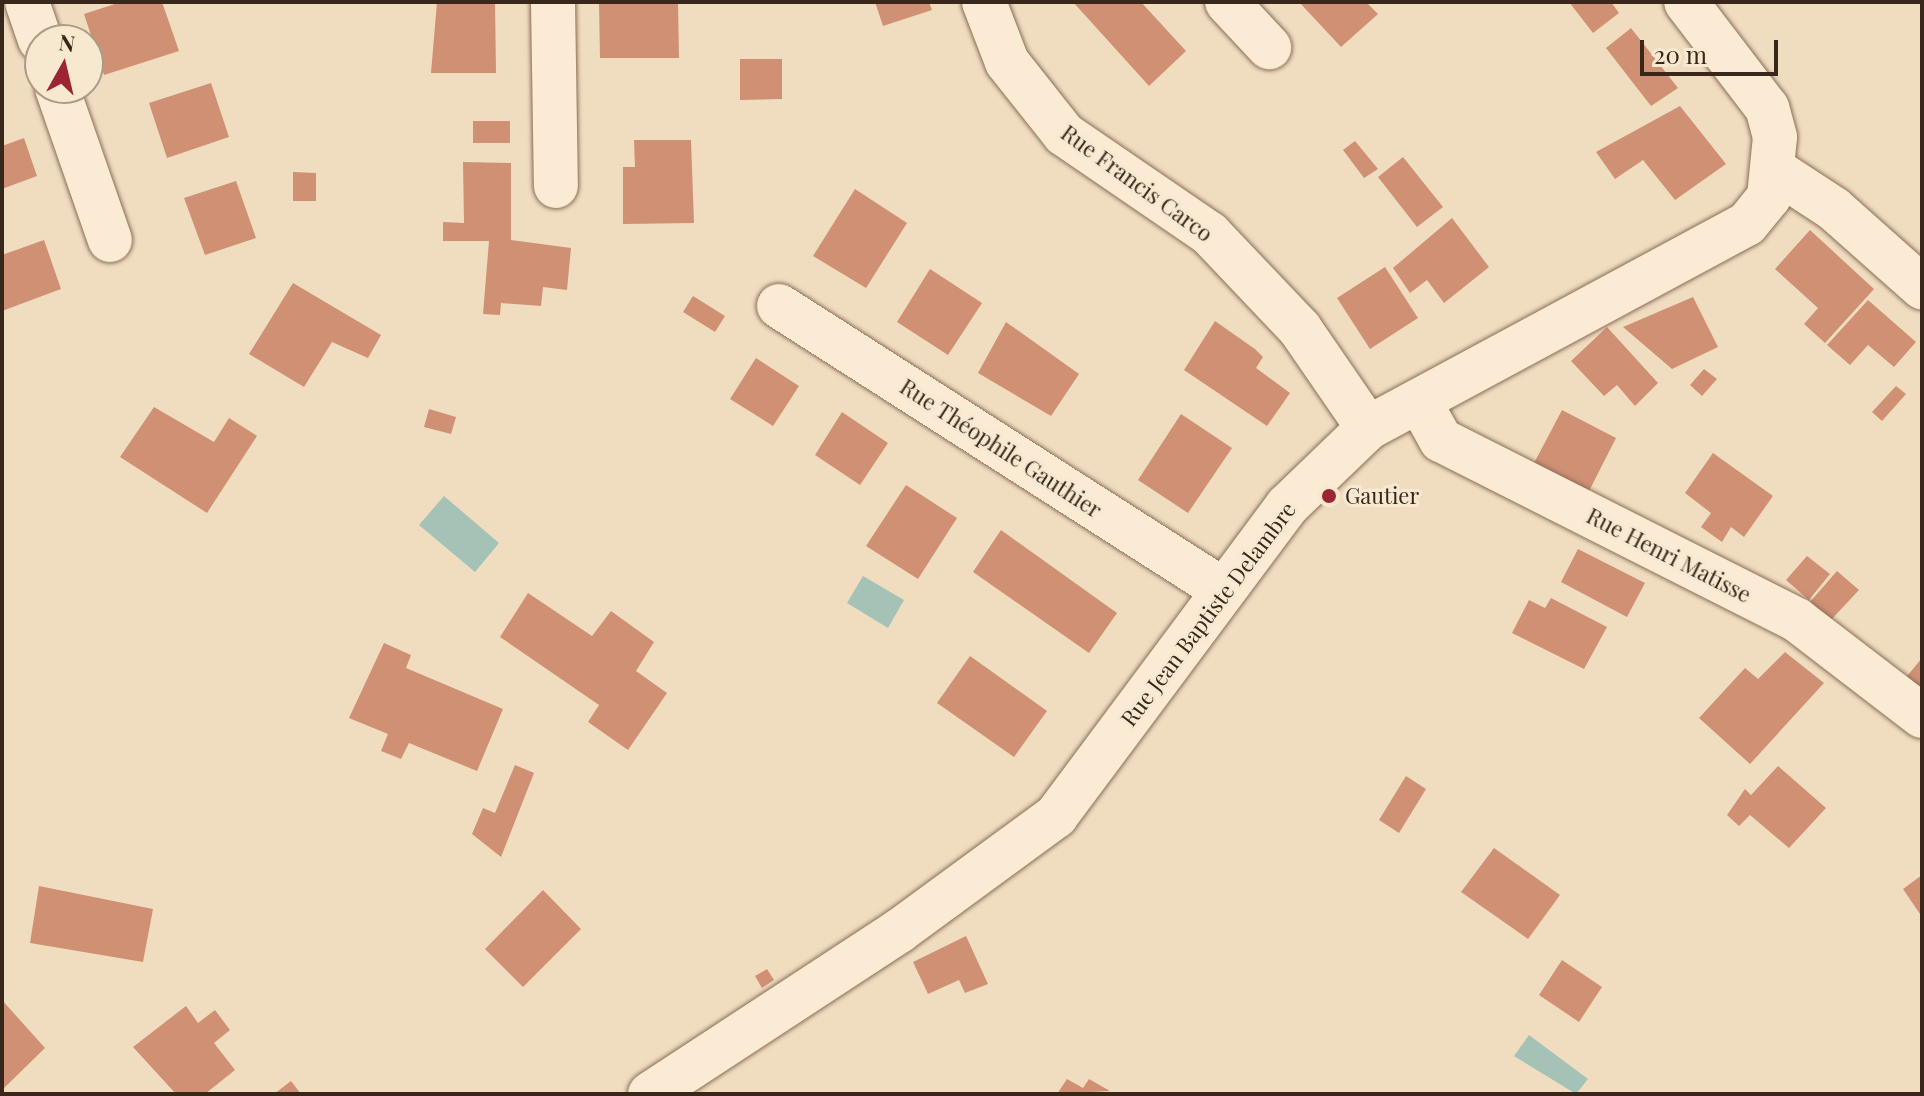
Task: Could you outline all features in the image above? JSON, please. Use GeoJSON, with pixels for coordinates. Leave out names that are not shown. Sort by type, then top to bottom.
{"type":"FeatureCollection","features":[{"type":"Feature","properties":{"kind":"street"},"geometry":{"type":"LineString","coordinates":[[27,2],[35,24]]}},
{"type":"Feature","properties":{"kind":"street"},"geometry":{"type":"LineString","coordinates":[[553,2],[556,186]]}},
{"type":"Feature","properties":{"kind":"street","name":"Rue Francis Carco"},"geometry":{"type":"LineString","coordinates":[[984,2],[1007,62],[1064,134],[1210,234],[1300,329],[1368,428]]}},
{"type":"Feature","properties":{"kind":"street"},"geometry":{"type":"LineString","coordinates":[[1227,2],[1269,47]]}},
{"type":"Feature","properties":{"kind":"street"},"geometry":{"type":"LineString","coordinates":[[1686,2],[1767,108],[1776,171],[1834,209],[1922,287]]}},
{"type":"Feature","properties":{"kind":"street"},"geometry":{"type":"LineString","coordinates":[[63,104],[110,240]]}},
{"type":"Feature","properties":{"kind":"street","name":"Rue Jean Baptiste Delambre"},"geometry":{"type":"LineString","coordinates":[[650,1094],[899,931],[1056,816],[1287,506],[1368,428],[1714,247],[1769,197],[1776,171]]}},
{"type":"Feature","properties":{"kind":"street","name":"Rue Théophile Gauthier"},"geometry":{"type":"LineString","coordinates":[[779,306],[1223,590]]}},
{"type":"Feature","properties":{"kind":"street","name":"Rue Henri Matisse"},"geometry":{"type":"LineString","coordinates":[[1419,401],[1441,440],[1797,620],[1922,716]]}},
{"type":"Feature","properties":{"kind":"shaded area"},"geometry":{"type":"Polygon","coordinates":[[[444,496],[499,543],[475,572],[419,525],[444,496]]]}},
{"type":"Feature","properties":{"kind":"shaded area"},"geometry":{"type":"Polygon","coordinates":[[[863,576],[904,600],[888,628],[847,603],[863,576]]]}},
{"type":"Feature","properties":{"kind":"shaded area"},"geometry":{"type":"Polygon","coordinates":[[[1529,1035],[1588,1079],[1576,1094],[1514,1056],[1529,1035]]]}},
{"type":"Feature","properties":{"kind":"building"},"geometry":{"type":"Polygon","coordinates":[[[121,2],[162,2],[179,51],[104,75],[104,24],[87,24],[84,14],[121,2]]]}},
{"type":"Feature","properties":{"kind":"building"},"geometry":{"type":"Polygon","coordinates":[[[437,2],[495,2],[496,73],[431,73],[437,2]]]}},
{"type":"Feature","properties":{"kind":"building"},"geometry":{"type":"Polygon","coordinates":[[[599,2],[678,2],[679,58],[600,58],[599,2]]]}},
{"type":"Feature","properties":{"kind":"building"},"geometry":{"type":"Polygon","coordinates":[[[875,2],[929,2],[932,10],[883,26],[875,2]]]}},
{"type":"Feature","properties":{"kind":"building"},"geometry":{"type":"Polygon","coordinates":[[[1073,2],[1141,2],[1186,51],[1149,86],[1073,2]]]}},
{"type":"Feature","properties":{"kind":"building"},"geometry":{"type":"Polygon","coordinates":[[[1299,2],[1366,2],[1378,14],[1341,47],[1299,2]]]}},
{"type":"Feature","properties":{"kind":"building"},"geometry":{"type":"Polygon","coordinates":[[[1569,2],[1611,2],[1619,13],[1593,33],[1569,2]]]}},
{"type":"Feature","properties":{"kind":"building"},"geometry":{"type":"Polygon","coordinates":[[[1631,28],[1678,88],[1651,106],[1606,48],[1631,28]]]}},
{"type":"Feature","properties":{"kind":"building"},"geometry":{"type":"Polygon","coordinates":[[[740,59],[782,59],[782,99],[740,100],[740,59]]]}},
{"type":"Feature","properties":{"kind":"building"},"geometry":{"type":"Polygon","coordinates":[[[211,83],[229,137],[167,158],[149,103],[211,83]]]}},
{"type":"Feature","properties":{"kind":"building"},"geometry":{"type":"Polygon","coordinates":[[[1680,106],[1726,164],[1675,200],[1643,160],[1615,179],[1596,152],[1680,106]]]}},
{"type":"Feature","properties":{"kind":"building"},"geometry":{"type":"Polygon","coordinates":[[[473,121],[510,121],[510,143],[473,143],[473,121]]]}},
{"type":"Feature","properties":{"kind":"building"},"geometry":{"type":"Polygon","coordinates":[[[24,138],[37,176],[2,189],[2,146],[24,138]]]}},
{"type":"Feature","properties":{"kind":"building"},"geometry":{"type":"Polygon","coordinates":[[[634,140],[691,140],[694,223],[623,224],[623,167],[635,167],[634,140]]]}},
{"type":"Feature","properties":{"kind":"building"},"geometry":{"type":"Polygon","coordinates":[[[1355,141],[1378,169],[1364,178],[1343,150],[1355,141]]]}},
{"type":"Feature","properties":{"kind":"building"},"geometry":{"type":"Polygon","coordinates":[[[1403,157],[1443,207],[1417,227],[1378,177],[1403,157]]]}},
{"type":"Feature","properties":{"kind":"building"},"geometry":{"type":"Polygon","coordinates":[[[463,162],[511,163],[511,240],[571,248],[567,290],[543,287],[541,306],[501,303],[500,315],[483,314],[489,241],[443,241],[443,222],[464,223],[463,162]]]}},
{"type":"Feature","properties":{"kind":"building"},"geometry":{"type":"Polygon","coordinates":[[[293,172],[316,173],[316,201],[293,201],[293,172]]]}},
{"type":"Feature","properties":{"kind":"building"},"geometry":{"type":"Polygon","coordinates":[[[236,181],[256,238],[205,255],[184,198],[236,181]]]}},
{"type":"Feature","properties":{"kind":"building"},"geometry":{"type":"Polygon","coordinates":[[[855,189],[907,223],[866,288],[813,256],[855,189]]]}},
{"type":"Feature","properties":{"kind":"building"},"geometry":{"type":"Polygon","coordinates":[[[1452,218],[1489,267],[1444,303],[1427,280],[1410,293],[1393,268],[1452,218]]]}},
{"type":"Feature","properties":{"kind":"building"},"geometry":{"type":"Polygon","coordinates":[[[1810,230],[1874,289],[1825,343],[1804,324],[1818,308],[1775,269],[1810,230]]]}},
{"type":"Feature","properties":{"kind":"building"},"geometry":{"type":"Polygon","coordinates":[[[44,240],[61,289],[2,311],[2,255],[44,240]]]}},
{"type":"Feature","properties":{"kind":"building"},"geometry":{"type":"Polygon","coordinates":[[[1385,267],[1418,318],[1370,349],[1337,298],[1385,267]]]}},
{"type":"Feature","properties":{"kind":"building"},"geometry":{"type":"Polygon","coordinates":[[[930,269],[982,303],[948,355],[897,322],[930,269]]]}},
{"type":"Feature","properties":{"kind":"building"},"geometry":{"type":"Polygon","coordinates":[[[293,283],[381,335],[368,358],[332,342],[304,387],[249,354],[293,283]]]}},
{"type":"Feature","properties":{"kind":"building"},"geometry":{"type":"Polygon","coordinates":[[[693,296],[725,316],[715,332],[683,312],[693,296]]]}},
{"type":"Feature","properties":{"kind":"building"},"geometry":{"type":"Polygon","coordinates":[[[1693,297],[1718,347],[1672,369],[1623,327],[1693,297]]]}},
{"type":"Feature","properties":{"kind":"building"},"geometry":{"type":"Polygon","coordinates":[[[1868,300],[1916,342],[1894,367],[1868,345],[1850,365],[1827,345],[1868,300]]]}},
{"type":"Feature","properties":{"kind":"building"},"geometry":{"type":"Polygon","coordinates":[[[1215,321],[1255,349],[1263,357],[1256,368],[1290,393],[1267,426],[1184,370],[1215,321]]]}},
{"type":"Feature","properties":{"kind":"building"},"geometry":{"type":"Polygon","coordinates":[[[1006,322],[1079,374],[1051,416],[978,373],[1006,322]]]}},
{"type":"Feature","properties":{"kind":"building"},"geometry":{"type":"Polygon","coordinates":[[[1607,327],[1658,383],[1635,406],[1617,385],[1604,396],[1571,361],[1607,327]]]}},
{"type":"Feature","properties":{"kind":"building"},"geometry":{"type":"Polygon","coordinates":[[[756,358],[799,386],[773,426],[730,399],[756,358]]]}},
{"type":"Feature","properties":{"kind":"building"},"geometry":{"type":"Polygon","coordinates":[[[1704,369],[1717,379],[1702,396],[1690,385],[1704,369]]]}},
{"type":"Feature","properties":{"kind":"building"},"geometry":{"type":"Polygon","coordinates":[[[1896,386],[1906,394],[1882,421],[1872,412],[1896,386]]]}},
{"type":"Feature","properties":{"kind":"building"},"geometry":{"type":"Polygon","coordinates":[[[154,407],[214,442],[229,418],[257,436],[207,513],[120,457],[154,407]]]}},
{"type":"Feature","properties":{"kind":"building"},"geometry":{"type":"Polygon","coordinates":[[[429,409],[456,417],[451,434],[424,427],[429,409]]]}},
{"type":"Feature","properties":{"kind":"building"},"geometry":{"type":"Polygon","coordinates":[[[1562,410],[1616,438],[1588,493],[1533,465],[1562,410]]]}},
{"type":"Feature","properties":{"kind":"building"},"geometry":{"type":"Polygon","coordinates":[[[842,412],[888,443],[860,485],[815,455],[842,412]]]}},
{"type":"Feature","properties":{"kind":"building"},"geometry":{"type":"Polygon","coordinates":[[[1181,414],[1232,448],[1188,513],[1138,480],[1181,414]]]}},
{"type":"Feature","properties":{"kind":"building"},"geometry":{"type":"Polygon","coordinates":[[[1713,453],[1773,496],[1744,537],[1731,527],[1722,542],[1701,527],[1711,513],[1685,493],[1713,453]]]}},
{"type":"Feature","properties":{"kind":"building"},"geometry":{"type":"Polygon","coordinates":[[[906,485],[957,518],[918,579],[866,546],[906,485]]]}},
{"type":"Feature","properties":{"kind":"building"},"geometry":{"type":"Polygon","coordinates":[[[1001,530],[1117,613],[1089,653],[973,572],[1001,530]]]}},
{"type":"Feature","properties":{"kind":"building"},"geometry":{"type":"Polygon","coordinates":[[[1578,549],[1645,583],[1627,617],[1561,582],[1578,549]]]}},
{"type":"Feature","properties":{"kind":"building"},"geometry":{"type":"Polygon","coordinates":[[[1807,556],[1830,574],[1809,600],[1786,580],[1807,556]]]}},
{"type":"Feature","properties":{"kind":"building"},"geometry":{"type":"Polygon","coordinates":[[[1837,571],[1859,590],[1830,621],[1809,603],[1837,571]]]}},
{"type":"Feature","properties":{"kind":"building"},"geometry":{"type":"Polygon","coordinates":[[[528,593],[592,636],[611,611],[654,642],[636,671],[667,693],[628,750],[588,722],[599,705],[500,637],[528,593]]]}},
{"type":"Feature","properties":{"kind":"building"},"geometry":{"type":"Polygon","coordinates":[[[1551,598],[1607,627],[1584,669],[1512,633],[1529,600],[1545,608],[1551,598]]]}},
{"type":"Feature","properties":{"kind":"building"},"geometry":{"type":"Polygon","coordinates":[[[384,643],[411,655],[406,668],[503,709],[477,771],[409,743],[401,759],[381,751],[388,734],[349,718],[384,643]]]}},
{"type":"Feature","properties":{"kind":"building"},"geometry":{"type":"Polygon","coordinates":[[[1785,652],[1824,683],[1750,764],[1699,718],[1745,668],[1758,679],[1785,652]]]}},
{"type":"Feature","properties":{"kind":"building"},"geometry":{"type":"Polygon","coordinates":[[[970,656],[1047,711],[1014,757],[937,703],[970,656]]]}},
{"type":"Feature","properties":{"kind":"building"},"geometry":{"type":"Polygon","coordinates":[[[1922,658],[1922,696],[1903,681],[1922,658]]]}},
{"type":"Feature","properties":{"kind":"building"},"geometry":{"type":"Polygon","coordinates":[[[515,765],[534,773],[501,857],[472,834],[483,808],[495,813],[515,765]]]}},
{"type":"Feature","properties":{"kind":"building"},"geometry":{"type":"Polygon","coordinates":[[[1778,766],[1826,808],[1789,848],[1750,815],[1739,826],[1727,815],[1745,789],[1751,795],[1778,766]]]}},
{"type":"Feature","properties":{"kind":"building"},"geometry":{"type":"Polygon","coordinates":[[[1406,776],[1426,789],[1399,833],[1379,820],[1406,776]]]}},
{"type":"Feature","properties":{"kind":"building"},"geometry":{"type":"Polygon","coordinates":[[[1494,848],[1560,895],[1528,939],[1461,892],[1494,848]]]}},
{"type":"Feature","properties":{"kind":"building"},"geometry":{"type":"Polygon","coordinates":[[[1922,875],[1922,917],[1903,889],[1922,875]]]}},
{"type":"Feature","properties":{"kind":"building"},"geometry":{"type":"Polygon","coordinates":[[[39,886],[153,909],[143,962],[30,943],[39,886]]]}},
{"type":"Feature","properties":{"kind":"building"},"geometry":{"type":"Polygon","coordinates":[[[543,890],[581,929],[523,987],[485,949],[543,890]]]}},
{"type":"Feature","properties":{"kind":"building"},"geometry":{"type":"Polygon","coordinates":[[[966,936],[988,984],[965,993],[959,980],[928,994],[913,962],[966,936]]]}},
{"type":"Feature","properties":{"kind":"building"},"geometry":{"type":"Polygon","coordinates":[[[1562,960],[1602,987],[1579,1022],[1539,995],[1562,960]]]}},
{"type":"Feature","properties":{"kind":"building"},"geometry":{"type":"Polygon","coordinates":[[[767,969],[774,980],[762,988],[755,976],[767,969]]]}},
{"type":"Feature","properties":{"kind":"building"},"geometry":{"type":"Polygon","coordinates":[[[2,1000],[45,1048],[2,1090],[2,1000]]]}},
{"type":"Feature","properties":{"kind":"building"},"geometry":{"type":"Polygon","coordinates":[[[186,1006],[198,1023],[215,1010],[230,1030],[214,1043],[235,1070],[205,1094],[176,1094],[133,1047],[186,1006]]]}},
{"type":"Feature","properties":{"kind":"building"},"geometry":{"type":"Polygon","coordinates":[[[1067,1079],[1083,1088],[1089,1079],[1110,1091],[1057,1094],[1067,1079]]]}},
{"type":"Feature","properties":{"kind":"building"},"geometry":{"type":"Polygon","coordinates":[[[291,1081],[301,1094],[274,1094],[291,1081]]]}},
{"type":"Feature","properties":{"kind":"place","name":"Gautier"},"geometry":{"type":"Point","coordinates":[1329,496]}}]}
